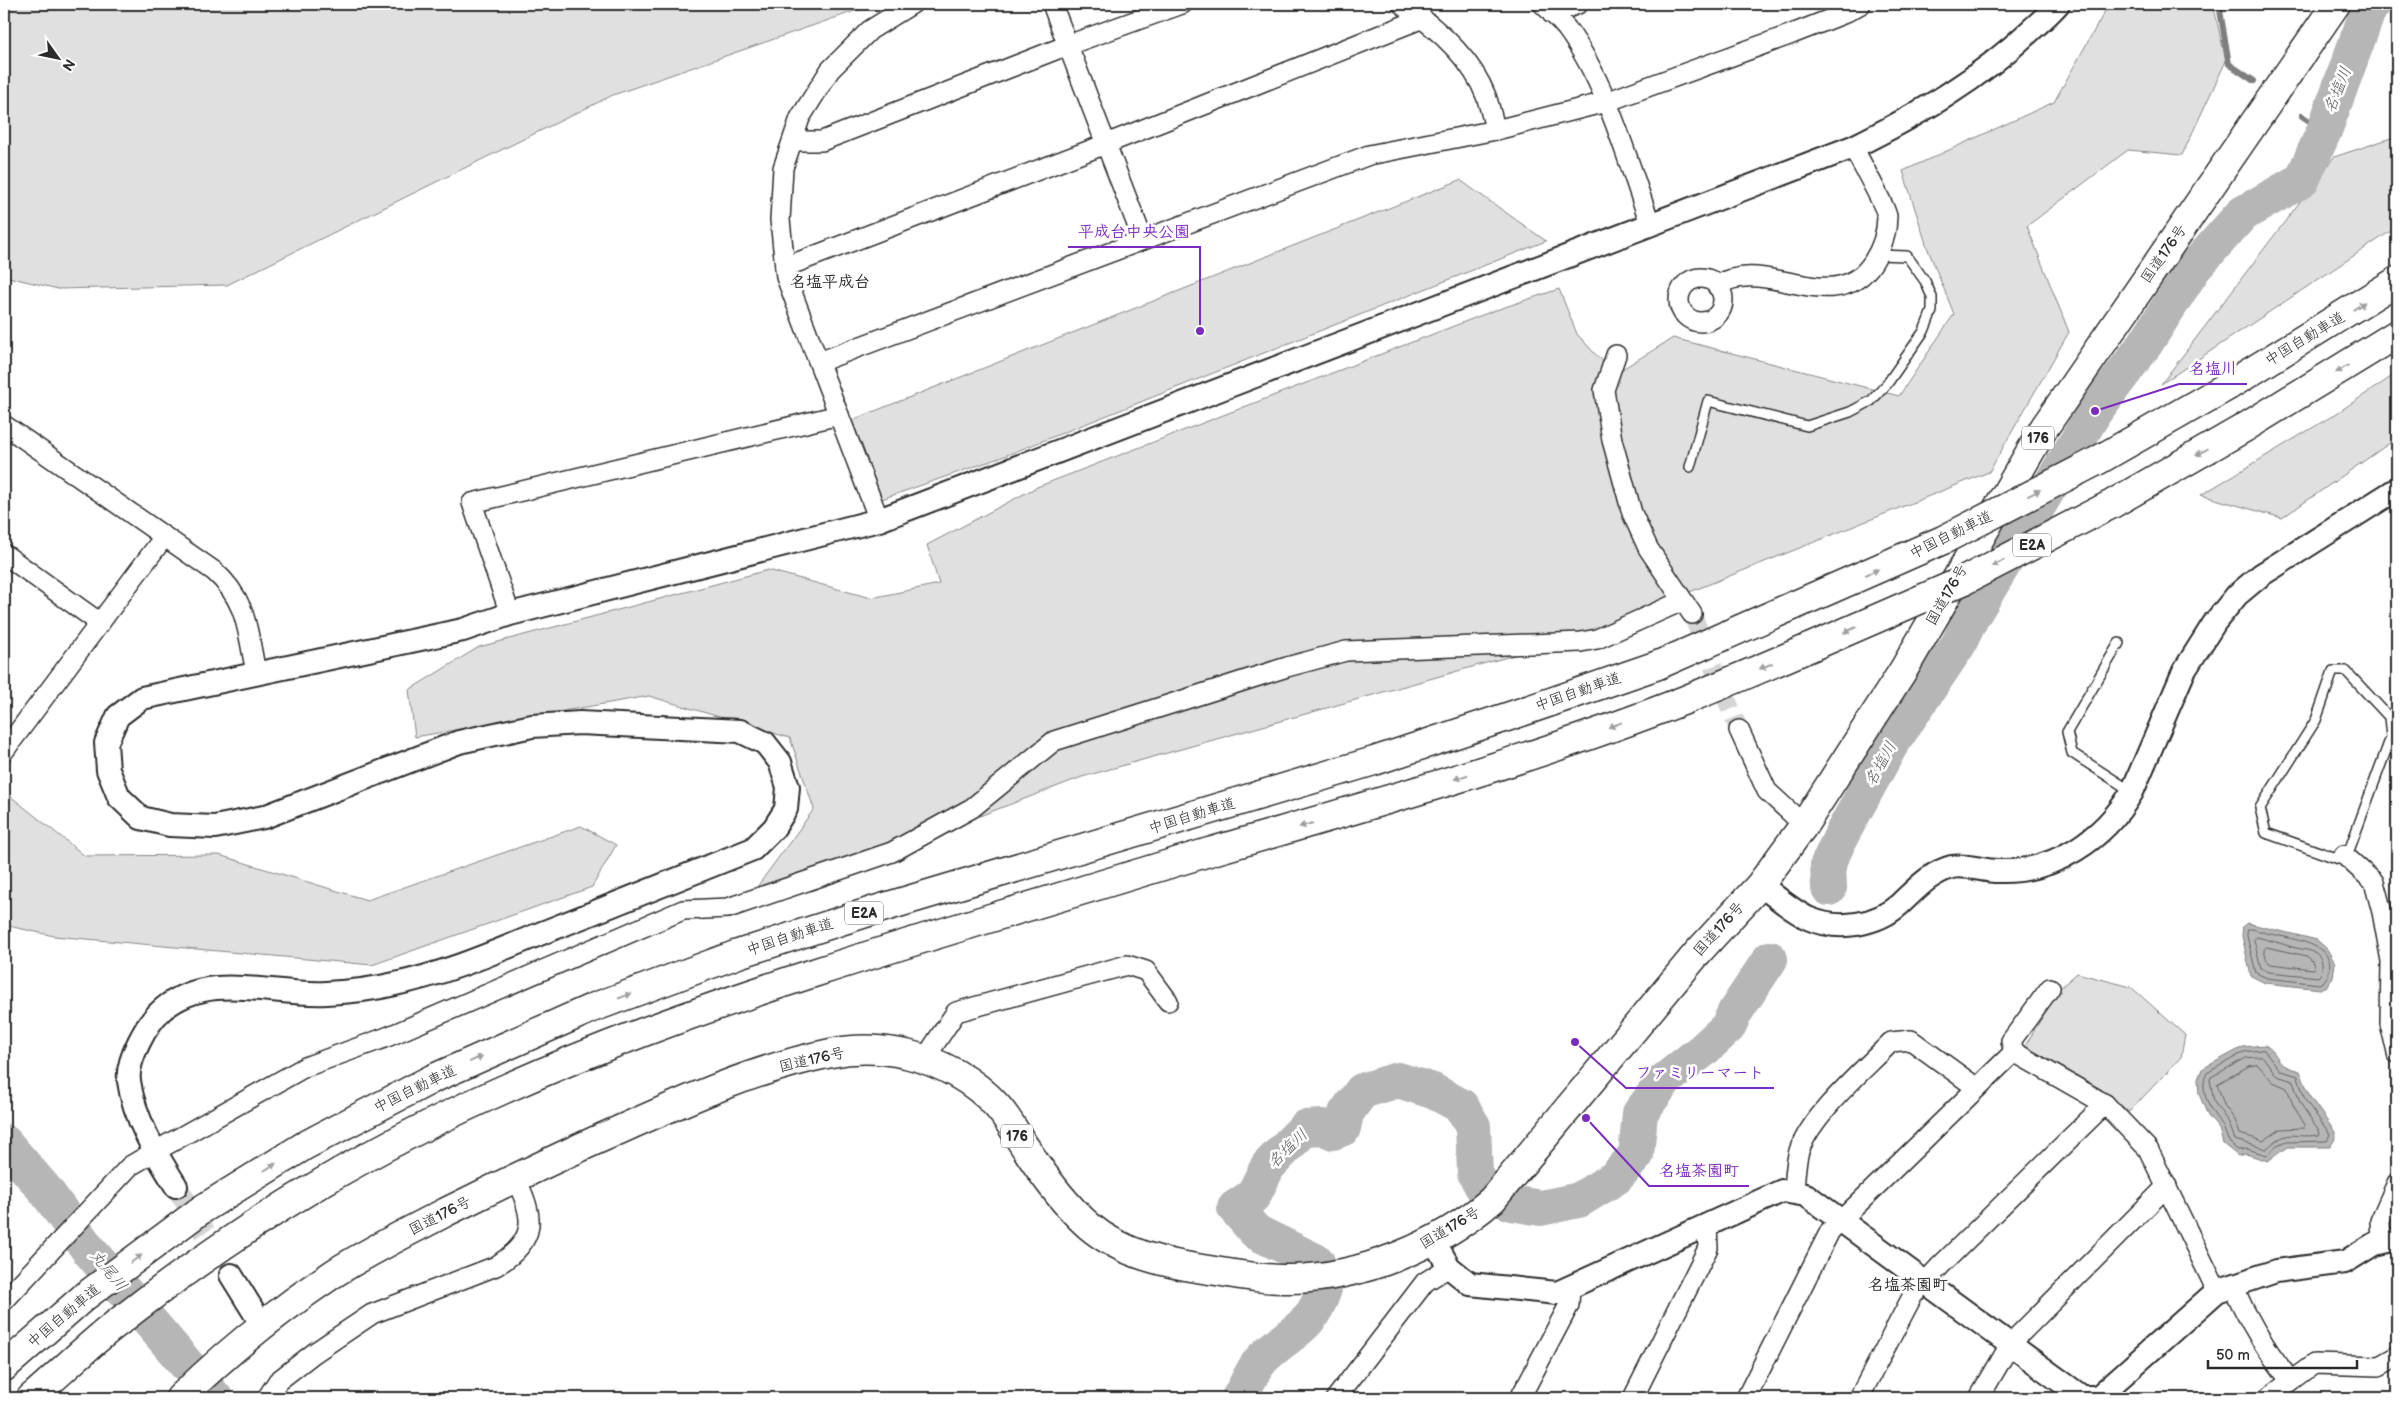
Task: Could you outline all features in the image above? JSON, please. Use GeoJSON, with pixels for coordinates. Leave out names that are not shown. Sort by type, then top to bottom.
{"type":"FeatureCollection","features":[{"type":"Feature","properties":{"kind":"highway","name":"国道176号"},"geometry":{"type":"LineString","coordinates":[[180,1398],[214,1365],[262,1324],[335,1273],[412,1230],[515,1177],[662,1111],[767,1070],[832,1052],[882,1050],[924,1060],[935,1063],[981,1090],[1000,1109],[1062,1200],[1092,1228],[1134,1252],[1187,1266],[1256,1277],[1295,1279],[1332,1274],[1397,1257],[1434,1241],[1472,1217],[1492,1200],[1698,951],[1760,885],[1804,825],[1904,669],[2044,428],[2336,4]]}},
{"type":"Feature","properties":{"kind":"highway","name":"中国自動車道"},"geometry":{"type":"LineString","coordinates":[[4,1367],[84,1297],[202,1210],[304,1146],[432,1079],[592,1008],[738,954],[838,922],[1374,762],[1658,665],[1942,540],[2095,462],[2228,386],[2397,281]]}},
{"type":"Feature","properties":{"kind":"highway","name":"E2A"},"geometry":{"type":"LineString","coordinates":[[31,1398],[109,1330],[216,1250],[323,1181],[450,1114],[608,1044],[748,994],[1201,855],[1392,800],[1548,750],[1684,701],[1965,580],[2112,504],[2244,428],[2397,334]]}},
{"type":"Feature","properties":{"kind":"street"},"geometry":{"type":"LineString","coordinates":[[879,520],[786,277],[780,220],[784,168],[800,118],[830,70],[870,30],[912,4]]}},
{"type":"Feature","properties":{"kind":"street"},"geometry":{"type":"LineString","coordinates":[[1052,4],[1143,240]]}},
{"type":"Feature","properties":{"kind":"street"},"geometry":{"type":"LineString","coordinates":[[793,140],[822,141],[1068,45],[1182,4]]}},
{"type":"Feature","properties":{"kind":"street"},"geometry":{"type":"LineString","coordinates":[[1402,4],[1445,38],[1469,66],[1485,95],[1496,130]]}},
{"type":"Feature","properties":{"kind":"street"},"geometry":{"type":"LineString","coordinates":[[1548,9],[1578,4]]}},
{"type":"Feature","properties":{"kind":"street"},"geometry":{"type":"LineString","coordinates":[[819,362],[1369,155],[1496,130],[1606,102],[1792,34],[1843,14],[1861,4]]}},
{"type":"Feature","properties":{"kind":"street"},"geometry":{"type":"LineString","coordinates":[[176,1186],[154,1152],[140,1120],[128,1080],[135,1048],[147,1027],[162,1010],[185,993],[221,986],[326,993],[395,984],[461,965],[753,849],[774,828],[786,808],[788,787],[780,762],[765,743],[740,731],[580,723],[532,726],[459,742],[264,817],[216,826],[170,825],[141,818],[119,797],[108,770],[106,743],[118,716],[142,698],[256,672],[463,630],[510,614],[879,520],[1650,223],[1853,148],[1949,96],[2006,54],[2058,4]]}},
{"type":"Feature","properties":{"kind":"street"},"geometry":{"type":"LineString","coordinates":[[1548,9],[1567,30],[1592,71],[1606,102],[1650,223]]}},
{"type":"Feature","properties":{"kind":"street"},"geometry":{"type":"LineString","coordinates":[[785,267],[1106,144],[1422,18]]}},
{"type":"Feature","properties":{"kind":"street"},"geometry":{"type":"LineString","coordinates":[[1717,286],[1728,278],[1748,276],[1830,289],[1848,285],[1870,267],[1883,247],[1887,214],[1853,148]]}},
{"type":"Feature","properties":{"kind":"street"},"geometry":{"type":"LineString","coordinates":[[6,1295],[130,1166],[305,1067],[387,1037],[683,910],[728,908],[892,852],[972,808],[1054,741],[1346,651],[1581,642],[1597,639],[1687,607],[1648,548],[1629,504],[1612,440],[1604,390],[1616,355]]}},
{"type":"Feature","properties":{"kind":"street"},"geometry":{"type":"LineString","coordinates":[[510,614],[472,503],[839,414]]}},
{"type":"Feature","properties":{"kind":"street"},"geometry":{"type":"LineString","coordinates":[[4,425],[214,571],[229,584],[241,605],[256,672]]}},
{"type":"Feature","properties":{"kind":"street"},"geometry":{"type":"LineString","coordinates":[[1760,885],[1809,919],[1828,925],[1850,925],[1872,920],[1892,911],[1937,873],[1954,867],[1998,871],[2020,870],[2042,866],[2066,856],[2090,841],[2122,808],[2132,792],[2184,671],[2215,622],[2237,595],[2261,575],[2397,489]]}},
{"type":"Feature","properties":{"kind":"street"},"geometry":{"type":"LineString","coordinates":[[4,751],[164,537]]}},
{"type":"Feature","properties":{"kind":"street"},"geometry":{"type":"LineString","coordinates":[[4,555],[100,623]]}},
{"type":"Feature","properties":{"kind":"street"},"geometry":{"type":"LineString","coordinates":[[1739,730],[1767,791],[1804,825]]}},
{"type":"Feature","properties":{"kind":"street"},"geometry":{"type":"LineString","coordinates":[[2344,855],[2374,882],[2391,962],[2390,1023],[2397,1053]]}},
{"type":"Feature","properties":{"kind":"street"},"geometry":{"type":"LineString","coordinates":[[924,1060],[956,1012],[1127,965],[1146,971],[1168,1001]]}},
{"type":"Feature","properties":{"kind":"street"},"geometry":{"type":"LineString","coordinates":[[2050,988],[2011,1040],[2014,1052],[2105,1104],[2148,1149],[2225,1288],[2242,1307],[2281,1368],[2292,1381]]}},
{"type":"Feature","properties":{"kind":"street"},"geometry":{"type":"LineString","coordinates":[[1794,1193],[1799,1151],[1819,1117],[1891,1042],[1911,1040],[1977,1088]]}},
{"type":"Feature","properties":{"kind":"street"},"geometry":{"type":"LineString","coordinates":[[1746,1398],[1830,1231],[2014,1052]]}},
{"type":"Feature","properties":{"kind":"street"},"geometry":{"type":"LineString","coordinates":[[1859,1398],[1913,1295],[2105,1104]]}},
{"type":"Feature","properties":{"kind":"street"},"geometry":{"type":"LineString","coordinates":[[267,1398],[278,1381],[372,1314],[496,1266],[514,1255],[525,1242],[529,1225],[526,1200],[515,1177]]}},
{"type":"Feature","properties":{"kind":"street"},"geometry":{"type":"LineString","coordinates":[[1434,1241],[1449,1267],[1470,1284],[1557,1293],[1782,1191],[1806,1195],[2011,1343],[2082,1397],[2091,1398],[2098,1397],[2225,1288],[2276,1271],[2345,1262],[2374,1244],[2389,1241],[2380,1221],[2397,1183]]}},
{"type":"Feature","properties":{"kind":"street"},"geometry":{"type":"LineString","coordinates":[[1979,1398],[2011,1343],[2167,1186]]}},
{"type":"Feature","properties":{"kind":"street"},"geometry":{"type":"LineString","coordinates":[[1633,1398],[1708,1248],[1707,1225]]}},
{"type":"Feature","properties":{"kind":"street"},"geometry":{"type":"LineString","coordinates":[[1336,1398],[1425,1282],[1449,1267]]}},
{"type":"Feature","properties":{"kind":"street"},"geometry":{"type":"LineString","coordinates":[[231,1275],[262,1324]]}},
{"type":"Feature","properties":{"kind":"street"},"geometry":{"type":"LineString","coordinates":[[1520,1398],[1569,1305],[1570,1287]]}},
{"type":"Feature","properties":{"kind":"street"},"geometry":{"type":"LineString","coordinates":[[2268,1398],[2314,1364],[2379,1366],[2397,1356]]}},
{"type":"Feature","properties":{"kind":"lane"},"geometry":{"type":"LineString","coordinates":[[1690,467],[1708,402],[1807,426],[1850,412],[1871,401],[1887,384],[1924,331],[1932,311],[1932,297],[1926,281],[1906,256],[1878,255]]}},
{"type":"Feature","properties":{"kind":"lane"},"geometry":{"type":"LineString","coordinates":[[2119,643],[2067,732],[2072,753],[2132,792]]}},
{"type":"Feature","properties":{"kind":"lane"},"geometry":{"type":"LineString","coordinates":[[2333,671],[2346,671],[2389,717],[2391,737],[2350,848],[2344,855],[2339,859],[2266,833],[2260,808],[2316,720],[2333,671]]}},
{"type":"Feature","properties":{"kind":"shaded area"},"geometry":{"type":"Polygon","coordinates":[[[4,4],[875,4],[613,95],[227,285],[58,289],[4,276],[4,4]]]}},
{"type":"Feature","properties":{"kind":"shaded area"},"geometry":{"type":"Polygon","coordinates":[[[2109,4],[2213,4],[2226,61],[2182,155],[2128,150],[2027,226],[2069,332],[1989,472],[1575,638],[1082,777],[743,906],[814,809],[790,738],[649,696],[415,737],[409,690],[479,647],[768,570],[871,598],[939,584],[927,545],[1037,487],[1490,312],[1559,289],[1577,334],[1597,356],[1619,371],[1673,338],[1899,396],[1954,314],[1927,247],[1903,171],[2054,102],[2109,4]]]}},
{"type":"Feature","properties":{"kind":"shaded area"},"geometry":{"type":"Polygon","coordinates":[[[2397,136],[2397,227],[2161,384],[2334,157],[2397,136]]]}},
{"type":"Feature","properties":{"kind":"shaded area"},"geometry":{"type":"Polygon","coordinates":[[[1460,180],[1546,241],[1002,457],[882,499],[852,420],[1460,180]]]}},
{"type":"Feature","properties":{"kind":"shaded area"},"geometry":{"type":"Polygon","coordinates":[[[2397,373],[2397,438],[2282,518],[2201,495],[2337,413],[2397,373]]]}},
{"type":"Feature","properties":{"kind":"shaded area"},"geometry":{"type":"Polygon","coordinates":[[[4,791],[85,856],[219,855],[367,900],[581,826],[616,845],[592,887],[372,965],[54,936],[4,925],[4,791]]]}},
{"type":"Feature","properties":{"kind":"shaded area"},"geometry":{"type":"Polygon","coordinates":[[[2077,973],[2131,987],[2185,1035],[2181,1057],[2129,1112],[2101,1089],[2025,1046],[2059,989],[2077,973]]]}},
{"type":"Feature","properties":{"kind":"water"},"geometry":{"type":"Polygon","coordinates":[[[2247,923],[2317,940],[2327,949],[2335,963],[2333,977],[2326,988],[2265,983],[2251,976],[2242,936],[2243,926],[2247,923]]]}},
{"type":"Feature","properties":{"kind":"water"},"geometry":{"type":"Polygon","coordinates":[[[2265,1045],[2285,1066],[2300,1071],[2310,1097],[2335,1132],[2335,1139],[2330,1147],[2287,1147],[2268,1161],[2246,1154],[2238,1156],[2223,1144],[2219,1129],[2208,1116],[2199,1094],[2198,1079],[2202,1069],[2243,1047],[2265,1045]]]}},
{"type":"Feature","properties":{"kind":"waterway"},"geometry":{"type":"LineString","coordinates":[[2219,4],[2229,64],[2254,81]]}},
{"type":"Feature","properties":{"kind":"waterway","name":"名塩川"},"geometry":{"type":"LineString","coordinates":[[1829,888],[1828,864],[1842,834],[1890,746],[1958,645],[1971,618],[2095,411],[2145,344],[2193,269],[2242,214],[2302,180],[2324,131],[2368,11],[2373,4]]}},
{"type":"Feature","properties":{"kind":"waterway"},"geometry":{"type":"LineString","coordinates":[[2302,116],[2324,131]]}},
{"type":"Feature","properties":{"kind":"waterway","name":"名塩川"},"geometry":{"type":"LineString","coordinates":[[1511,1203],[1541,1208],[1579,1200],[1615,1178],[1636,1155],[1640,1113],[1664,1081],[1728,1027],[1735,1012],[1770,959]]}},
{"type":"Feature","properties":{"kind":"waterway","name":"名塩川"},"geometry":{"type":"LineString","coordinates":[[1317,1262],[1256,1232],[1235,1208],[1253,1196],[1268,1166],[1305,1128],[1323,1127],[1333,1132],[1343,1128],[1346,1113],[1362,1091],[1398,1080],[1433,1091],[1461,1106],[1473,1126],[1475,1173],[1482,1186]]}},
{"type":"Feature","properties":{"kind":"waterway","name":"丸尾川"},"geometry":{"type":"LineString","coordinates":[[4,1142],[46,1191],[88,1249],[215,1398]]}},
{"type":"Feature","properties":{"kind":"waterway","name":"名塩川"},"geometry":{"type":"LineString","coordinates":[[1239,1398],[1262,1359],[1307,1321],[1319,1302],[1324,1289]]}},
{"type":"Feature","properties":{"kind":"tunnel"},"geometry":{"type":"LineString","coordinates":[[1692,614],[1739,730]]}},
{"type":"Feature","properties":{"kind":"tunnel"},"geometry":{"type":"LineString","coordinates":[[176,1186],[231,1275]]}},
{"type":"Feature","properties":{"kind":"place","name":"平成台中央公園"},"geometry":{"type":"Point","coordinates":[1200,331]}},
{"type":"Feature","properties":{"kind":"place","name":"名塩川"},"geometry":{"type":"Point","coordinates":[2095,411]}},
{"type":"Feature","properties":{"kind":"place","name":"ファミリーマート"},"geometry":{"type":"Point","coordinates":[1575,1042]}},
{"type":"Feature","properties":{"kind":"place","name":"名塩茶園町"},"geometry":{"type":"Point","coordinates":[1586,1118]}},
{"type":"Feature","properties":{"kind":"district","name":"名塩平成台"},"geometry":{"type":"Point","coordinates":[830,282]}},
{"type":"Feature","properties":{"kind":"district","name":"名塩茶園町"},"geometry":{"type":"Point","coordinates":[1908,1285]}}]}
